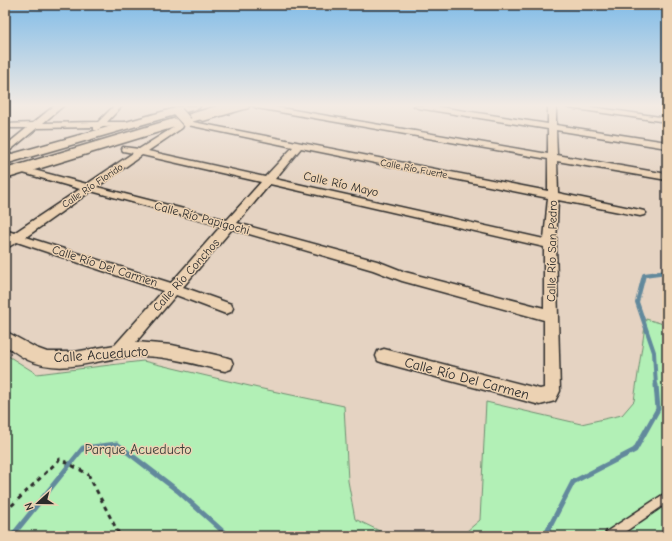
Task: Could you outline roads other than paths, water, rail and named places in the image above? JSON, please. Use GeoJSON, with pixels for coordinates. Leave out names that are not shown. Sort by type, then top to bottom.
{"type":"FeatureCollection","features":[{"type":"Feature","properties":{"kind":"highway"},"geometry":{"type":"LineString","coordinates":[[5,166],[124,131]]}},
{"type":"Feature","properties":{"kind":"highway"},"geometry":{"type":"LineString","coordinates":[[5,174],[146,131]]}},
{"type":"Feature","properties":{"kind":"main road"},"geometry":{"type":"LineString","coordinates":[[5,160],[106,131]]}},
{"type":"Feature","properties":{"kind":"main road"},"geometry":{"type":"LineString","coordinates":[[5,178],[158,131]]}},
{"type":"Feature","properties":{"kind":"street"},"geometry":{"type":"LineString","coordinates":[[5,150],[28,131]]}},
{"type":"Feature","properties":{"kind":"street"},"geometry":{"type":"LineString","coordinates":[[89,136],[94,131]]}},
{"type":"Feature","properties":{"kind":"street","name":"Calle Río Florido"},"geometry":{"type":"LineString","coordinates":[[9,239],[173,131]]}},
{"type":"Feature","properties":{"kind":"street","name":"Calle Río Fuerte"},"geometry":{"type":"LineString","coordinates":[[228,131],[640,213]]}},
{"type":"Feature","properties":{"kind":"street"},"geometry":{"type":"LineString","coordinates":[[400,131],[667,177]]}},
{"type":"Feature","properties":{"kind":"street","name":"Calle Río San Pedro"},"geometry":{"type":"LineString","coordinates":[[549,395],[552,391],[553,385],[550,244],[553,196],[552,131]]}},
{"type":"Feature","properties":{"kind":"street"},"geometry":{"type":"LineString","coordinates":[[579,131],[667,145]]}},
{"type":"Feature","properties":{"kind":"street","name":"Calle Río Conchos"},"geometry":{"type":"LineString","coordinates":[[120,350],[299,145]]}},
{"type":"Feature","properties":{"kind":"street","name":"Calle Río Mayo"},"geometry":{"type":"LineString","coordinates":[[126,149],[550,244]]}},
{"type":"Feature","properties":{"kind":"street","name":"Calle Río Papigochi"},"geometry":{"type":"LineString","coordinates":[[26,171],[377,266],[402,276],[552,311]]}},
{"type":"Feature","properties":{"kind":"street","name":"Calle Río Del Carmen"},"geometry":{"type":"LineString","coordinates":[[9,239],[174,289],[226,308]]}},
{"type":"Feature","properties":{"kind":"street","name":"Calle Acueducto"},"geometry":{"type":"LineString","coordinates":[[5,337],[34,355],[51,360],[70,359],[120,350],[140,349],[161,351],[225,364]]}},
{"type":"Feature","properties":{"kind":"street","name":"Calle Río Del Carmen"},"geometry":{"type":"LineString","coordinates":[[384,356],[540,397],[549,395]]}},
{"type":"Feature","properties":{"kind":"lane"},"geometry":{"type":"LineString","coordinates":[[610,536],[667,497]]}},
{"type":"Feature","properties":{"kind":"waterway"},"geometry":{"type":"LineString","coordinates":[[656,386],[654,352],[637,302],[644,275],[667,272]]}},
{"type":"Feature","properties":{"kind":"waterway"},"geometry":{"type":"LineString","coordinates":[[545,536],[573,482],[635,450],[658,409],[656,385]]}},
{"type":"Feature","properties":{"kind":"waterway"},"geometry":{"type":"LineString","coordinates":[[12,536],[83,448],[117,444],[178,491],[228,536]]}},
{"type":"Feature","properties":{"kind":"park label","name":"Parque Acueducto"},"geometry":{"type":"Point","coordinates":[138,449]}}]}
